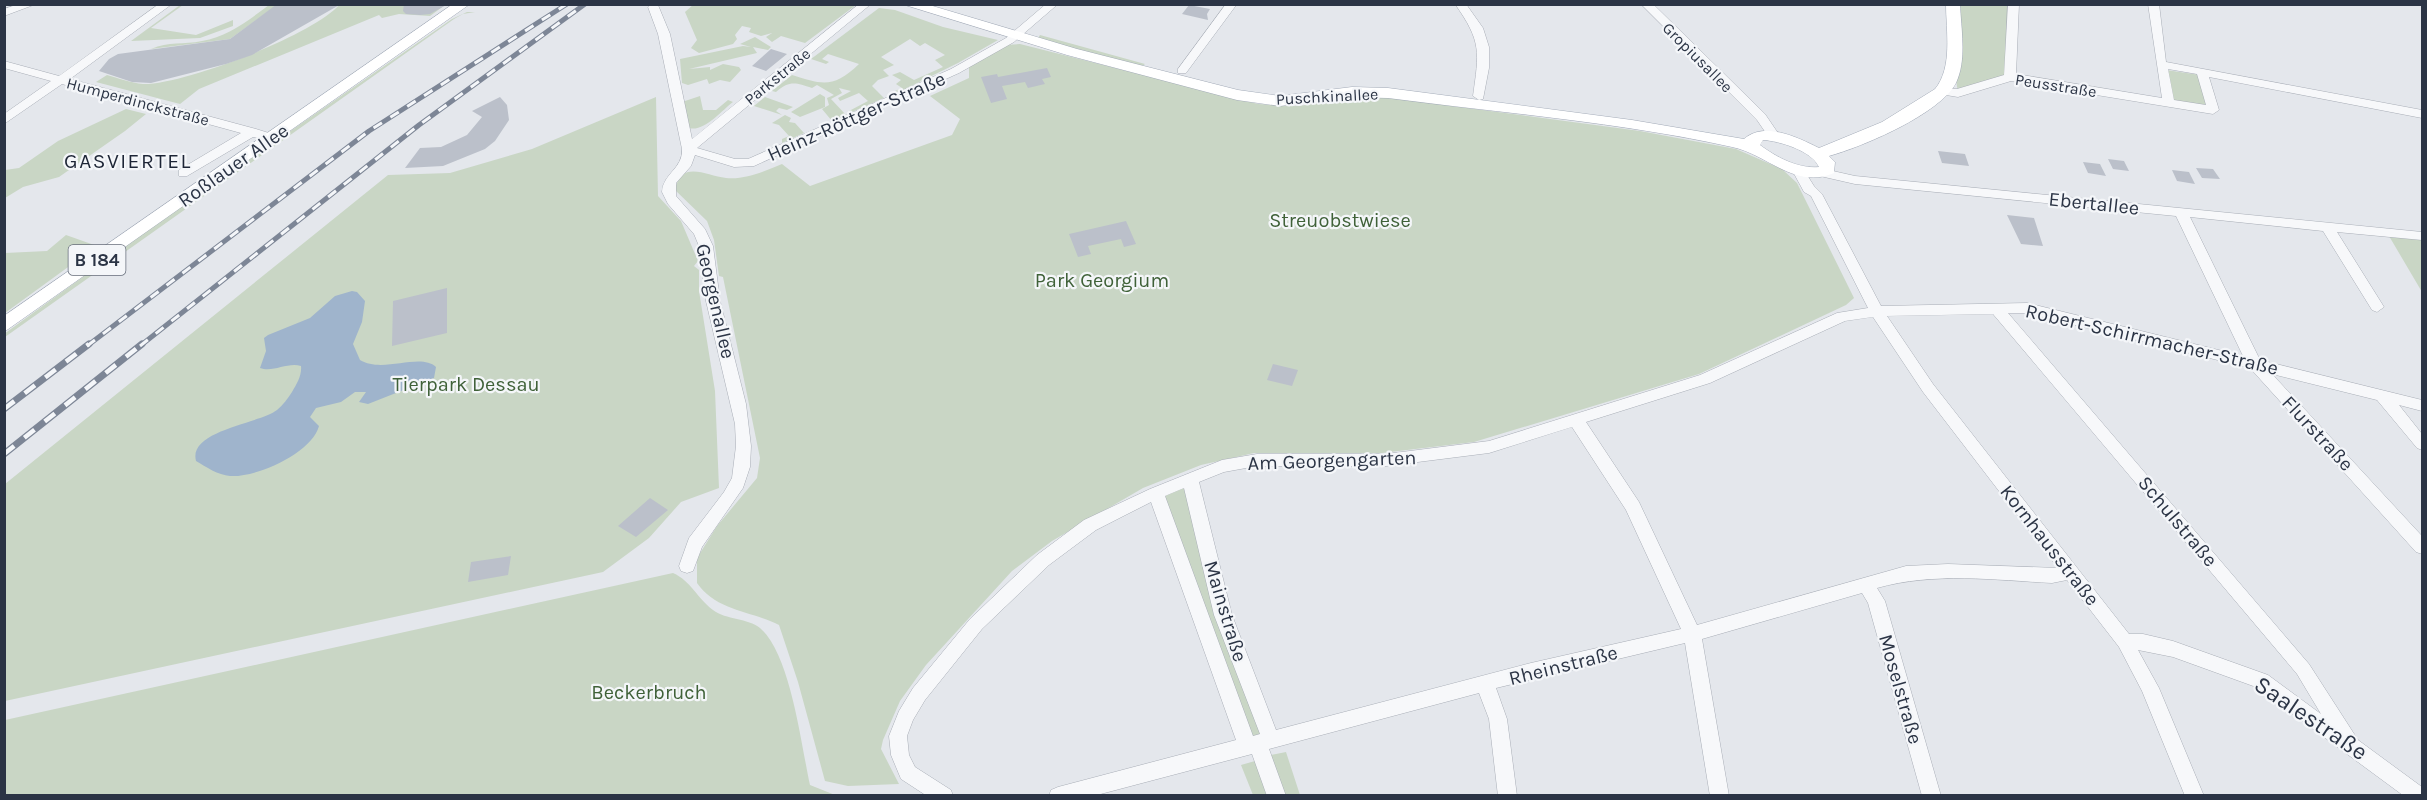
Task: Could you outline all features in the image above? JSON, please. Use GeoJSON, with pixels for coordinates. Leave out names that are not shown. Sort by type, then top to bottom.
{"type":"FeatureCollection","features":[{"type":"Feature","properties":{"kind":"main road","name":"Roßlauer Allee"},"geometry":{"type":"LineString","coordinates":[[4,326],[463,4]]}},
{"type":"Feature","properties":{"kind":"main road","name":"Puschkinallee"},"geometry":{"type":"LineString","coordinates":[[909,4],[1227,83],[1272,90],[1364,83],[1479,96],[1760,140]]}},
{"type":"Feature","properties":{"kind":"main road","name":"Puschkinallee"},"geometry":{"type":"LineString","coordinates":[[938,4],[1141,70],[1256,98],[1290,100],[1352,92],[1388,93],[1632,125],[1738,143],[1760,140]]}},
{"type":"Feature","properties":{"kind":"main road"},"geometry":{"type":"LineString","coordinates":[[1760,140],[1798,170],[1822,166],[1842,153],[1843,148],[1944,90],[1952,68],[1953,4]]}},
{"type":"Feature","properties":{"kind":"main road"},"geometry":{"type":"LineString","coordinates":[[1760,140],[1822,166]]}},
{"type":"Feature","properties":{"kind":"street"},"geometry":{"type":"LineString","coordinates":[[4,13],[31,4]]}},
{"type":"Feature","properties":{"kind":"street"},"geometry":{"type":"LineString","coordinates":[[4,120],[167,4]]}},
{"type":"Feature","properties":{"kind":"street","name":"Parkstraße"},"geometry":{"type":"LineString","coordinates":[[688,149],[866,4]]}},
{"type":"Feature","properties":{"kind":"street","name":"Heinz-Röttger-Straße"},"geometry":{"type":"LineString","coordinates":[[688,149],[734,164],[750,163],[965,65],[1020,31],[1053,4]]}},
{"type":"Feature","properties":{"kind":"street"},"geometry":{"type":"LineString","coordinates":[[1182,71],[1232,4]]}},
{"type":"Feature","properties":{"kind":"street"},"geometry":{"type":"LineString","coordinates":[[1460,4],[1478,26],[1484,40],[1479,96]]}},
{"type":"Feature","properties":{"kind":"street","name":"Gropiusallee"},"geometry":{"type":"LineString","coordinates":[[1646,4],[1765,122],[1760,140]]}},
{"type":"Feature","properties":{"kind":"street"},"geometry":{"type":"LineString","coordinates":[[2010,77],[2014,4]]}},
{"type":"Feature","properties":{"kind":"street"},"geometry":{"type":"LineString","coordinates":[[2153,4],[2169,104]]}},
{"type":"Feature","properties":{"kind":"street"},"geometry":{"type":"LineString","coordinates":[[654,7],[664,34],[688,149]]}},
{"type":"Feature","properties":{"kind":"street","name":"Humperdinckstraße"},"geometry":{"type":"LineString","coordinates":[[4,64],[271,138]]}},
{"type":"Feature","properties":{"kind":"street"},"geometry":{"type":"LineString","coordinates":[[2161,64],[2422,114]]}},
{"type":"Feature","properties":{"kind":"street","name":"Peusstraße"},"geometry":{"type":"LineString","coordinates":[[1944,90],[1958,93],[2010,77],[2214,110],[2202,73]]}},
{"type":"Feature","properties":{"kind":"street"},"geometry":{"type":"LineString","coordinates":[[183,173],[252,132]]}},
{"type":"Feature","properties":{"kind":"street","name":"Georgenallee"},"geometry":{"type":"LineString","coordinates":[[687,566],[696,542],[728,501],[737,483],[742,469],[743,447],[738,392],[713,301],[710,261],[705,241],[697,224],[670,199],[668,192],[669,182],[687,162],[688,149]]}},
{"type":"Feature","properties":{"kind":"street"},"geometry":{"type":"LineString","coordinates":[[1816,194],[1818,190],[1814,178],[1822,166]]}},
{"type":"Feature","properties":{"kind":"street","name":"Ebertallee"},"geometry":{"type":"LineString","coordinates":[[1822,166],[1861,180],[2422,236]]}},
{"type":"Feature","properties":{"kind":"street"},"geometry":{"type":"LineString","coordinates":[[1798,170],[1809,189],[1816,194],[1877,311]]}},
{"type":"Feature","properties":{"kind":"street","name":"Flurstraße"},"geometry":{"type":"LineString","coordinates":[[2181,212],[2253,362],[2422,547]]}},
{"type":"Feature","properties":{"kind":"street"},"geometry":{"type":"LineString","coordinates":[[2327,226],[2377,308]]}},
{"type":"Feature","properties":{"kind":"street","name":"Robert-Schirrmacher-Straße"},"geometry":{"type":"LineString","coordinates":[[1877,311],[1996,308],[2038,310],[2422,405]]}},
{"type":"Feature","properties":{"kind":"street","name":"Schulstraße"},"geometry":{"type":"LineString","coordinates":[[1996,308],[2303,669],[2350,743]]}},
{"type":"Feature","properties":{"kind":"street","name":"Am Georgengarten"},"geometry":{"type":"LineString","coordinates":[[934,793],[909,773],[900,755],[898,736],[905,717],[919,694],[976,624],[1043,560],[1090,525],[1156,493],[1222,466],[1257,460],[1386,460],[1489,447],[1705,379],[1842,317],[1877,311]]}},
{"type":"Feature","properties":{"kind":"street","name":"Kornhausstraße"},"geometry":{"type":"LineString","coordinates":[[1877,311],[1946,413],[2125,642],[2150,688],[2195,795]]}},
{"type":"Feature","properties":{"kind":"street"},"geometry":{"type":"LineString","coordinates":[[2382,395],[2422,444]]}},
{"type":"Feature","properties":{"kind":"street"},"geometry":{"type":"LineString","coordinates":[[1576,420],[1633,507],[1692,634],[1720,795]]}},
{"type":"Feature","properties":{"kind":"street","name":"Mainstraße"},"geometry":{"type":"LineString","coordinates":[[1190,478],[1223,615],[1259,744]]}},
{"type":"Feature","properties":{"kind":"street","name":"Mainstraße"},"geometry":{"type":"LineString","coordinates":[[1156,493],[1259,744],[1277,795]]}},
{"type":"Feature","properties":{"kind":"street","name":"Rheinstraße"},"geometry":{"type":"LineString","coordinates":[[1058,795],[1485,684],[1692,634],[1866,584],[1919,572],[2052,576],[2072,572]]}},
{"type":"Feature","properties":{"kind":"street","name":"Moselstraße"},"geometry":{"type":"LineString","coordinates":[[1866,584],[1876,601],[1932,795]]}},
{"type":"Feature","properties":{"kind":"street","name":"Saalestraße"},"geometry":{"type":"LineString","coordinates":[[2125,642],[2151,643],[2250,676],[2272,687],[2420,795]]}},
{"type":"Feature","properties":{"kind":"street"},"geometry":{"type":"LineString","coordinates":[[1485,684],[1498,719],[1508,795]]}},
{"type":"Feature","properties":{"kind":"green space"},"geometry":{"type":"Polygon","coordinates":[[[694,4],[856,5],[805,43],[781,36],[772,42],[766,37],[772,33],[761,36],[749,32],[751,28],[742,26],[735,35],[737,39],[733,44],[699,53],[691,48],[697,40],[685,12],[694,4]]]}},
{"type":"Feature","properties":{"kind":"green space"},"geometry":{"type":"Polygon","coordinates":[[[183,5],[151,28],[196,35],[233,20],[233,26],[200,38],[131,41],[183,5]]]}},
{"type":"Feature","properties":{"kind":"green space"},"geometry":{"type":"Polygon","coordinates":[[[269,5],[277,5],[230,39],[151,49],[220,36],[269,5]]]}},
{"type":"Feature","properties":{"kind":"green space"},"geometry":{"type":"Polygon","coordinates":[[[339,5],[445,5],[430,16],[399,14],[382,18],[379,15],[199,89],[180,104],[96,82],[107,75],[143,84],[162,82],[216,67],[303,30],[325,17],[339,5]]]}},
{"type":"Feature","properties":{"kind":"green space"},"geometry":{"type":"Polygon","coordinates":[[[1953,5],[2014,5],[2010,77],[1958,93],[1952,51],[1953,5]]]}},
{"type":"Feature","properties":{"kind":"green space"},"geometry":{"type":"Polygon","coordinates":[[[879,8],[895,10],[943,27],[998,40],[897,93],[895,91],[902,88],[896,84],[901,80],[892,75],[900,72],[914,80],[943,67],[935,60],[945,55],[925,43],[920,46],[910,39],[881,57],[894,65],[883,70],[889,76],[878,80],[872,86],[884,98],[852,112],[849,111],[868,101],[859,93],[840,101],[838,98],[851,91],[839,88],[842,93],[831,99],[846,115],[832,121],[822,109],[829,105],[827,98],[834,95],[817,85],[812,88],[789,84],[776,92],[772,91],[792,75],[812,81],[828,82],[835,81],[850,72],[859,64],[828,54],[822,59],[829,62],[826,64],[811,59],[879,8]]]}},
{"type":"Feature","properties":{"kind":"green space"},"geometry":{"type":"Polygon","coordinates":[[[467,12],[475,12],[463,14],[454,19],[5,337],[4,334],[149,229],[452,19],[467,12]]]}},
{"type":"Feature","properties":{"kind":"green space"},"geometry":{"type":"Polygon","coordinates":[[[1040,35],[1145,64],[1141,67],[1038,38],[1040,35]]]}},
{"type":"Feature","properties":{"kind":"green space"},"geometry":{"type":"Polygon","coordinates":[[[755,37],[771,47],[768,50],[753,47],[757,53],[689,69],[710,67],[710,70],[723,64],[739,67],[741,70],[730,82],[720,80],[709,84],[707,79],[688,85],[682,83],[680,59],[743,46],[751,47],[740,44],[755,37]]]}},
{"type":"Feature","properties":{"kind":"green space","name":"Park Georgium"},"geometry":{"type":"Polygon","coordinates":[[[1020,44],[1258,104],[1299,106],[1348,98],[1392,98],[1640,131],[1736,149],[1782,169],[1797,183],[1854,298],[1846,305],[1699,374],[1474,442],[1382,453],[1254,453],[1201,465],[1143,488],[1052,541],[1012,571],[926,665],[900,701],[883,740],[881,749],[899,784],[848,786],[825,781],[798,682],[779,625],[724,605],[705,592],[697,583],[697,558],[717,526],[757,478],[760,458],[723,277],[719,276],[714,240],[707,221],[675,190],[678,181],[688,172],[740,178],[782,164],[810,186],[952,135],[960,119],[930,96],[969,78],[969,65],[1004,45],[1020,44]]]}},
{"type":"Feature","properties":{"kind":"green space"},"geometry":{"type":"Polygon","coordinates":[[[2166,70],[2200,75],[2209,106],[2174,101],[2166,70]]]}},
{"type":"Feature","properties":{"kind":"green space"},"geometry":{"type":"Polygon","coordinates":[[[820,94],[825,97],[825,107],[800,117],[791,112],[820,94]]]}},
{"type":"Feature","properties":{"kind":"green space"},"geometry":{"type":"Polygon","coordinates":[[[700,96],[703,110],[716,110],[728,100],[733,102],[705,125],[692,129],[686,127],[682,102],[700,96]]]}},
{"type":"Feature","properties":{"kind":"green space","name":"Tierpark Dessau"},"geometry":{"type":"Polygon","coordinates":[[[656,97],[658,196],[681,221],[698,261],[694,266],[699,270],[699,291],[715,391],[719,488],[681,502],[649,538],[603,572],[5,701],[5,484],[388,175],[450,173],[532,149],[656,97]]]}},
{"type":"Feature","properties":{"kind":"green space"},"geometry":{"type":"Polygon","coordinates":[[[765,97],[793,107],[787,110],[779,108],[776,111],[782,115],[754,106],[765,97]]]}},
{"type":"Feature","properties":{"kind":"green space"},"geometry":{"type":"Polygon","coordinates":[[[126,109],[146,114],[59,177],[23,187],[5,198],[5,170],[19,168],[58,141],[126,109]]]}},
{"type":"Feature","properties":{"kind":"green space"},"geometry":{"type":"Polygon","coordinates":[[[785,115],[791,118],[789,122],[795,123],[804,133],[782,143],[782,139],[789,136],[779,125],[772,123],[785,115]]]}},
{"type":"Feature","properties":{"kind":"green space"},"geometry":{"type":"Polygon","coordinates":[[[66,235],[97,246],[5,313],[5,253],[47,251],[66,235]]]}},
{"type":"Feature","properties":{"kind":"green space"},"geometry":{"type":"Polygon","coordinates":[[[2389,236],[2422,239],[2422,292],[2389,236]]]}},
{"type":"Feature","properties":{"kind":"green space"},"geometry":{"type":"Polygon","coordinates":[[[1181,488],[1186,489],[1218,616],[1271,755],[1286,752],[1300,795],[1253,795],[1241,765],[1255,761],[1164,499],[1167,494],[1181,488]]]}},
{"type":"Feature","properties":{"kind":"green space","name":"Beckerbruch"},"geometry":{"type":"Polygon","coordinates":[[[673,573],[685,580],[713,610],[724,616],[755,625],[771,641],[787,679],[810,785],[835,795],[5,795],[5,720],[673,573]]]}},
{"type":"Feature","properties":{"kind":"water"},"geometry":{"type":"Polygon","coordinates":[[[352,291],[357,292],[365,301],[362,322],[353,344],[360,360],[379,365],[429,363],[436,367],[434,378],[368,404],[359,402],[366,392],[355,392],[341,402],[316,408],[310,417],[319,426],[306,445],[282,462],[254,473],[230,476],[196,461],[196,450],[203,442],[213,435],[277,410],[296,386],[301,366],[260,368],[266,351],[264,338],[310,318],[335,296],[352,291]]]}},
{"type":"Feature","properties":{"kind":"building"},"geometry":{"type":"Polygon","coordinates":[[[277,4],[341,4],[252,55],[226,64],[151,83],[132,82],[99,71],[109,59],[118,54],[230,39],[277,4]]]}},
{"type":"Feature","properties":{"kind":"building"},"geometry":{"type":"Polygon","coordinates":[[[404,4],[448,4],[430,14],[420,15],[406,14],[403,11],[404,4]]]}},
{"type":"Feature","properties":{"kind":"building"},"geometry":{"type":"Polygon","coordinates":[[[1189,5],[1210,9],[1207,14],[1208,20],[1182,14],[1189,5]]]}},
{"type":"Feature","properties":{"kind":"building"},"geometry":{"type":"Polygon","coordinates":[[[771,49],[787,54],[766,71],[752,66],[771,49]]]}},
{"type":"Feature","properties":{"kind":"building"},"geometry":{"type":"Polygon","coordinates":[[[1047,68],[1051,77],[1042,79],[1045,84],[1028,88],[1025,82],[1002,86],[1007,99],[991,103],[981,77],[997,74],[998,77],[1047,68]]]}},
{"type":"Feature","properties":{"kind":"building"},"geometry":{"type":"Polygon","coordinates":[[[500,97],[507,105],[509,120],[495,141],[485,149],[443,166],[405,168],[420,148],[441,147],[467,135],[482,117],[472,111],[500,97]]]}},
{"type":"Feature","properties":{"kind":"building"},"geometry":{"type":"Polygon","coordinates":[[[1938,151],[1965,154],[1969,166],[1942,163],[1938,151]]]}},
{"type":"Feature","properties":{"kind":"building"},"geometry":{"type":"Polygon","coordinates":[[[2108,159],[2124,161],[2129,171],[2113,169],[2108,159]]]}},
{"type":"Feature","properties":{"kind":"building"},"geometry":{"type":"Polygon","coordinates":[[[2083,162],[2100,164],[2106,176],[2088,173],[2083,162]]]}},
{"type":"Feature","properties":{"kind":"building"},"geometry":{"type":"Polygon","coordinates":[[[2196,168],[2213,169],[2220,179],[2202,178],[2196,168]]]}},
{"type":"Feature","properties":{"kind":"building"},"geometry":{"type":"Polygon","coordinates":[[[2172,170],[2189,172],[2195,184],[2177,181],[2172,170]]]}},
{"type":"Feature","properties":{"kind":"building"},"geometry":{"type":"Polygon","coordinates":[[[2007,215],[2034,218],[2043,246],[2021,244],[2007,215]]]}},
{"type":"Feature","properties":{"kind":"building"},"geometry":{"type":"Polygon","coordinates":[[[1126,221],[1136,244],[1124,247],[1121,239],[1088,246],[1091,254],[1078,257],[1069,234],[1126,221]]]}},
{"type":"Feature","properties":{"kind":"building"},"geometry":{"type":"Polygon","coordinates":[[[447,288],[447,333],[392,346],[393,301],[447,288]]]}},
{"type":"Feature","properties":{"kind":"building"},"geometry":{"type":"Polygon","coordinates":[[[1273,364],[1298,370],[1292,386],[1267,380],[1273,364]]]}},
{"type":"Feature","properties":{"kind":"building"},"geometry":{"type":"Polygon","coordinates":[[[650,498],[668,510],[636,537],[618,526],[650,498]]]}},
{"type":"Feature","properties":{"kind":"building"},"geometry":{"type":"Polygon","coordinates":[[[511,556],[508,575],[468,582],[471,562],[511,556]]]}},
{"type":"Feature","properties":{"kind":"railway"},"geometry":{"type":"LineString","coordinates":[[87,346],[369,131],[567,4]]}},
{"type":"Feature","properties":{"kind":"railway"},"geometry":{"type":"LineString","coordinates":[[140,346],[419,125],[585,4]]}},
{"type":"Feature","properties":{"kind":"railway"},"geometry":{"type":"LineString","coordinates":[[4,409],[89,344]]}},
{"type":"Feature","properties":{"kind":"railway"},"geometry":{"type":"LineString","coordinates":[[4,454],[142,344]]}},
{"type":"Feature","properties":{"kind":"district","name":"GASVIERTEL"},"geometry":{"type":"Point","coordinates":[128,161]}},
{"type":"Feature","properties":{"kind":"park label","name":"Streuobstwiese"},"geometry":{"type":"Point","coordinates":[1340,220]}}]}
